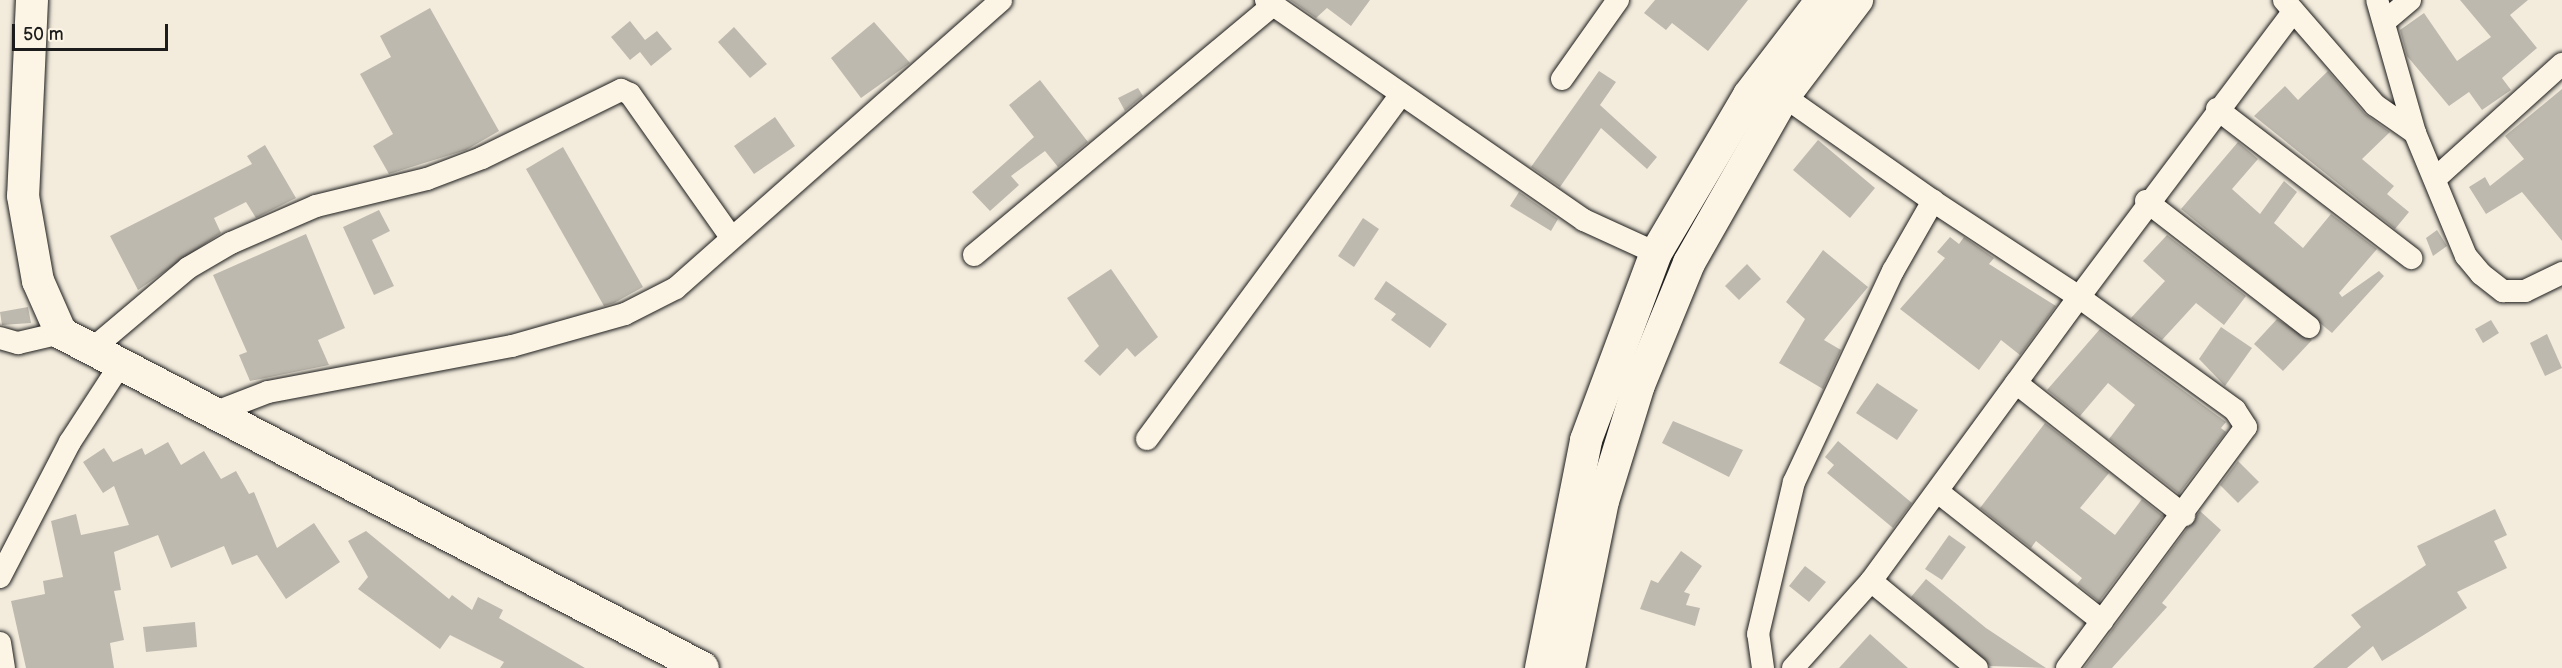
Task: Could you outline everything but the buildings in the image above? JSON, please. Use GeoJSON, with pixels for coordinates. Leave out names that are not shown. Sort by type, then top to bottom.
{"type":"FeatureCollection","features":[{"type":"Feature","properties":{"kind":"street"},"geometry":{"type":"LineString","coordinates":[[32,0],[23,196],[39,281],[61,333],[212,414],[703,668]]}},
{"type":"Feature","properties":{"kind":"street"},"geometry":{"type":"LineString","coordinates":[[212,414],[268,392],[512,346],[625,314],[676,288],[730,236],[1001,0]]}},
{"type":"Feature","properties":{"kind":"street"},"geometry":{"type":"LineString","coordinates":[[1562,80],[1618,0]]}},
{"type":"Feature","properties":{"kind":"street"},"geometry":{"type":"LineString","coordinates":[[1569,668],[1603,501],[1639,385],[1689,263],[1772,88],[1822,0]]}},
{"type":"Feature","properties":{"kind":"street"},"geometry":{"type":"LineString","coordinates":[[1541,668],[1586,440],[1656,253],[1772,88],[1857,0]]}},
{"type":"Feature","properties":{"kind":"street"},"geometry":{"type":"LineString","coordinates":[[2377,0],[2415,133],[2437,177],[2466,256],[2503,291],[2525,291],[2562,273]]}},
{"type":"Feature","properties":{"kind":"street"},"geometry":{"type":"LineString","coordinates":[[2385,22],[2410,0]]}},
{"type":"Feature","properties":{"kind":"street"},"geometry":{"type":"LineString","coordinates":[[974,255],[1270,2],[1584,220],[1656,253]]}},
{"type":"Feature","properties":{"kind":"street"},"geometry":{"type":"LineString","coordinates":[[1793,668],[1871,581],[1938,492],[2146,201],[2217,110],[2288,6],[2375,105],[2415,133]]}},
{"type":"Feature","properties":{"kind":"street"},"geometry":{"type":"LineString","coordinates":[[2437,177],[2562,64]]}},
{"type":"Feature","properties":{"kind":"street"},"geometry":{"type":"LineString","coordinates":[[1772,88],[1933,201],[2079,297],[2245,421],[2246,433],[2067,668]]}},
{"type":"Feature","properties":{"kind":"street"},"geometry":{"type":"LineString","coordinates":[[91,350],[188,268],[231,243],[316,206],[427,179],[471,162],[621,90],[630,94],[730,236]]}},
{"type":"Feature","properties":{"kind":"street"},"geometry":{"type":"LineString","coordinates":[[1146,439],[1401,94]]}},
{"type":"Feature","properties":{"kind":"street"},"geometry":{"type":"LineString","coordinates":[[2217,110],[2411,258]]}},
{"type":"Feature","properties":{"kind":"street"},"geometry":{"type":"LineString","coordinates":[[1763,668],[1758,634],[1794,482],[1888,281],[1933,201]]}},
{"type":"Feature","properties":{"kind":"street"},"geometry":{"type":"LineString","coordinates":[[2146,201],[2309,327]]}},
{"type":"Feature","properties":{"kind":"street"},"geometry":{"type":"LineString","coordinates":[[0,338],[18,343],[61,333]]}},
{"type":"Feature","properties":{"kind":"street"},"geometry":{"type":"LineString","coordinates":[[0,577],[70,442],[120,365]]}},
{"type":"Feature","properties":{"kind":"street"},"geometry":{"type":"LineString","coordinates":[[2016,383],[2184,515]]}},
{"type":"Feature","properties":{"kind":"street"},"geometry":{"type":"LineString","coordinates":[[1938,492],[2102,621]]}},
{"type":"Feature","properties":{"kind":"street"},"geometry":{"type":"LineString","coordinates":[[1871,581],[1977,668]]}},
{"type":"Feature","properties":{"kind":"street"},"geometry":{"type":"LineString","coordinates":[[0,643],[4,668]]}}]}
